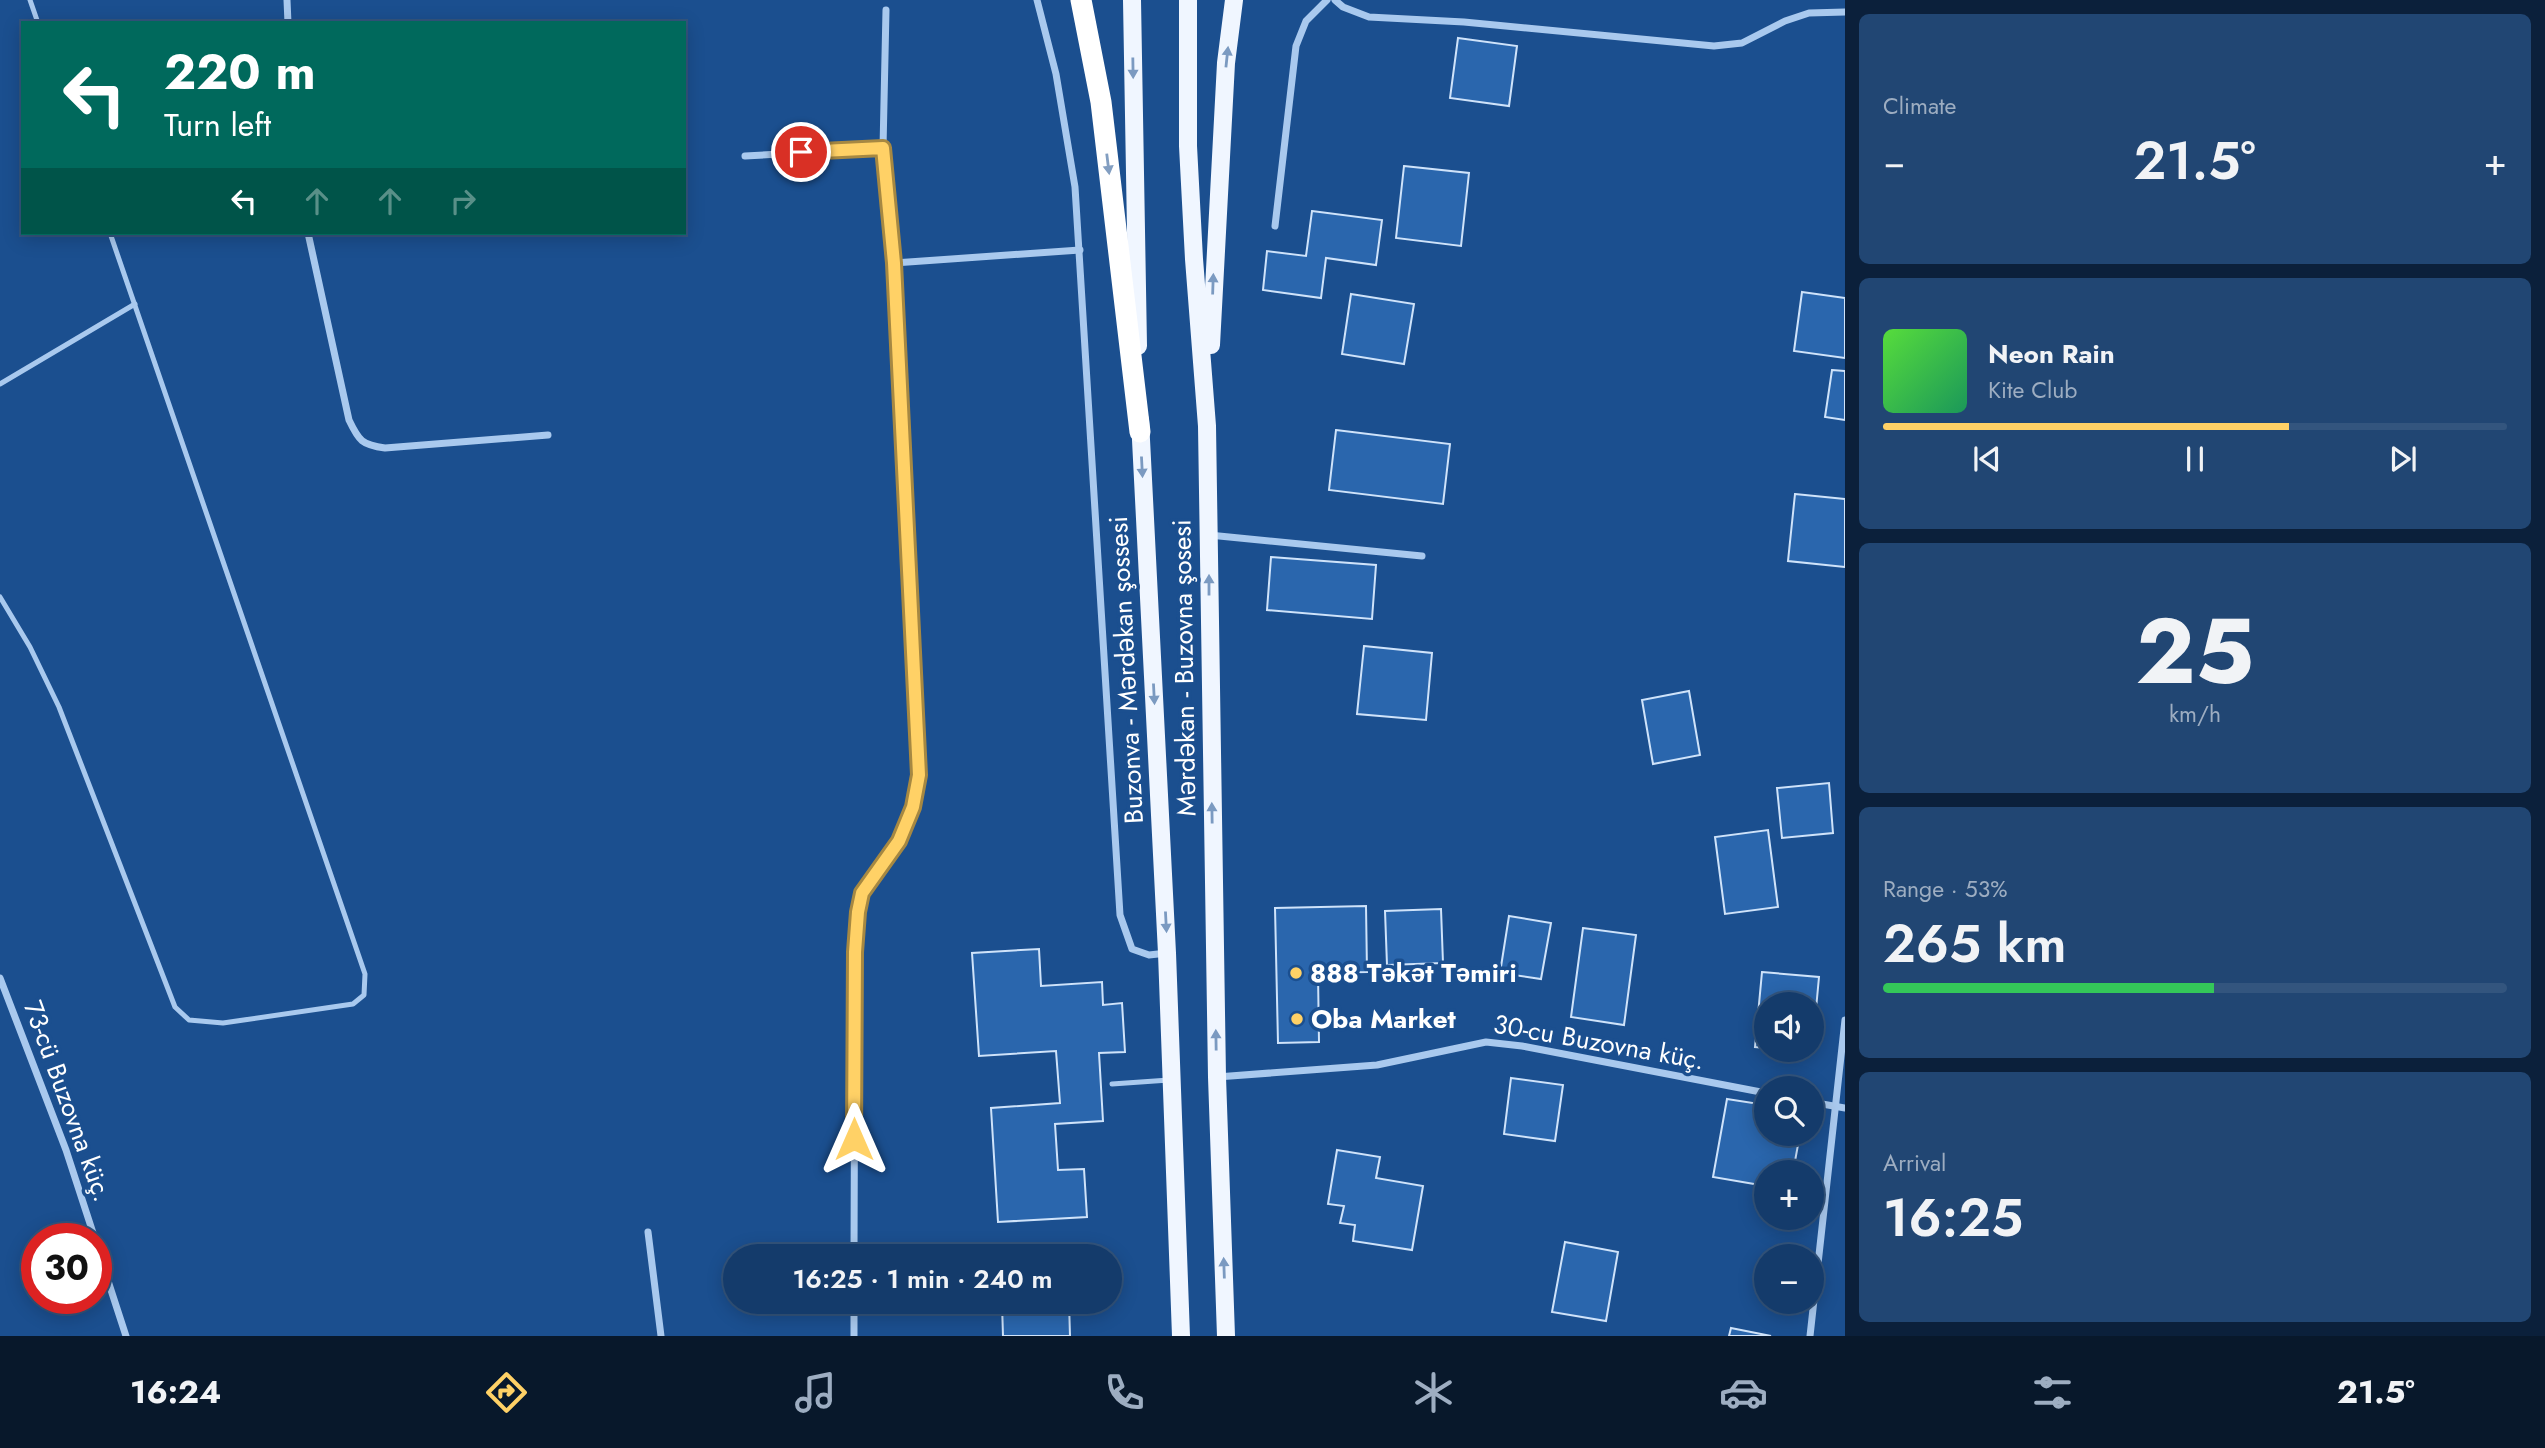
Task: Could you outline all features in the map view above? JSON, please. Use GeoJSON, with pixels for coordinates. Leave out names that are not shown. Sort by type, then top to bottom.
{"type":"FeatureCollection","features":[{"type":"Feature","properties":{"kind":"highway"},"geometry":{"type":"LineString","coordinates":[[1081,0],[1101,102],[1140,432]]}},
{"type":"Feature","properties":{"kind":"main road","name":"Buzonva - Mərdəkan şossesi"},"geometry":{"type":"LineString","coordinates":[[1132,0],[1140,432],[1167,953],[1181,1336]]}},
{"type":"Feature","properties":{"kind":"main road","name":"Mərdəkan - Buzovna şosesi"},"geometry":{"type":"LineString","coordinates":[[1188,0],[1188,146],[1208,426],[1217,1077],[1226,1336]]}},
{"type":"Feature","properties":{"kind":"main road"},"geometry":{"type":"LineString","coordinates":[[1208,426],[1215,235],[1226,62],[1234,0]]}},
{"type":"Feature","properties":{"kind":"street"},"geometry":{"type":"LineString","coordinates":[[287,0],[288,21]]}},
{"type":"Feature","properties":{"kind":"street"},"geometry":{"type":"LineString","coordinates":[[1037,0],[1056,74],[1075,187],[1120,915],[1132,949],[1149,955],[1167,953]]}},
{"type":"Feature","properties":{"kind":"street"},"geometry":{"type":"LineString","coordinates":[[1275,226],[1296,46],[1306,21],[1327,0]]}},
{"type":"Feature","properties":{"kind":"street"},"geometry":{"type":"LineString","coordinates":[[1335,0],[1343,7],[1369,17],[1464,22],[1714,46],[1742,43],[1785,21],[1809,13],[1845,12]]}},
{"type":"Feature","properties":{"kind":"street"},"geometry":{"type":"LineString","coordinates":[[854,1244],[855,966],[858,912],[862,893],[899,841],[913,807],[919,775],[894,263],[883,148],[886,10]]}},
{"type":"Feature","properties":{"kind":"street"},"geometry":{"type":"LineString","coordinates":[[746,156],[883,148]]}},
{"type":"Feature","properties":{"kind":"street"},"geometry":{"type":"LineString","coordinates":[[308,235],[349,420],[357,437],[368,446],[385,448],[548,435]]}},
{"type":"Feature","properties":{"kind":"street"},"geometry":{"type":"LineString","coordinates":[[894,263],[1080,250]]}},
{"type":"Feature","properties":{"kind":"street"},"geometry":{"type":"LineString","coordinates":[[1208,535],[1422,556]]}},
{"type":"Feature","properties":{"kind":"street","name":"73-cü Buzovna küç."},"geometry":{"type":"LineString","coordinates":[[0,978],[66,1150],[90,1223]]}},
{"type":"Feature","properties":{"kind":"street"},"geometry":{"type":"LineString","coordinates":[[1810,1336],[1845,1020]]}},
{"type":"Feature","properties":{"kind":"street","name":"30-cu Buzovna küç."},"geometry":{"type":"LineString","coordinates":[[1217,1077],[1377,1065],[1486,1042],[1522,1046],[1754,1091]]}},
{"type":"Feature","properties":{"kind":"street"},"geometry":{"type":"LineString","coordinates":[[1824,1105],[1845,1108]]}},
{"type":"Feature","properties":{"kind":"street"},"geometry":{"type":"LineString","coordinates":[[648,1232],[661,1336]]}},
{"type":"Feature","properties":{"kind":"street","name":"73-cü Buzovna küç."},"geometry":{"type":"LineString","coordinates":[[112,1292],[126,1336]]}},
{"type":"Feature","properties":{"kind":"street"},"geometry":{"type":"LineString","coordinates":[[854,1314],[854,1336]]}},
{"type":"Feature","properties":{"kind":"lane"},"geometry":{"type":"LineString","coordinates":[[30,0],[37,21]]}},
{"type":"Feature","properties":{"kind":"lane"},"geometry":{"type":"LineString","coordinates":[[0,597],[30,647],[59,707],[175,1007],[189,1020],[223,1023],[353,1004],[364,995],[365,974],[111,235]]}},
{"type":"Feature","properties":{"kind":"lane"},"geometry":{"type":"LineString","coordinates":[[0,384],[135,304]]}},
{"type":"Feature","properties":{"kind":"lane"},"geometry":{"type":"LineString","coordinates":[[1112,1084],[1172,1079]]}},
{"type":"Feature","properties":{"kind":"building"},"geometry":{"type":"Polygon","coordinates":[[[1458,38],[1517,46],[1509,106],[1450,98],[1458,38]]]}},
{"type":"Feature","properties":{"kind":"building"},"geometry":{"type":"Polygon","coordinates":[[[1404,166],[1469,173],[1461,246],[1396,238],[1404,166]]]}},
{"type":"Feature","properties":{"kind":"building"},"geometry":{"type":"Polygon","coordinates":[[[1312,211],[1382,220],[1376,265],[1326,258],[1321,298],[1263,290],[1267,251],[1306,256],[1312,211]]]}},
{"type":"Feature","properties":{"kind":"building"},"geometry":{"type":"Polygon","coordinates":[[[1802,292],[1845,298],[1845,358],[1794,351],[1802,292]]]}},
{"type":"Feature","properties":{"kind":"building"},"geometry":{"type":"Polygon","coordinates":[[[1351,294],[1414,304],[1404,364],[1342,354],[1351,294]]]}},
{"type":"Feature","properties":{"kind":"building"},"geometry":{"type":"Polygon","coordinates":[[[1832,370],[1845,371],[1845,420],[1825,417],[1832,370]]]}},
{"type":"Feature","properties":{"kind":"building"},"geometry":{"type":"Polygon","coordinates":[[[1336,430],[1450,444],[1443,504],[1329,490],[1336,430]]]}},
{"type":"Feature","properties":{"kind":"building"},"geometry":{"type":"Polygon","coordinates":[[[1795,494],[1845,499],[1845,567],[1788,561],[1795,494]]]}},
{"type":"Feature","properties":{"kind":"building"},"geometry":{"type":"Polygon","coordinates":[[[1271,557],[1376,565],[1372,619],[1267,610],[1271,557]]]}},
{"type":"Feature","properties":{"kind":"building"},"geometry":{"type":"Polygon","coordinates":[[[1364,646],[1432,653],[1426,720],[1357,714],[1364,646]]]}},
{"type":"Feature","properties":{"kind":"building"},"geometry":{"type":"Polygon","coordinates":[[[1689,691],[1700,755],[1653,764],[1642,700],[1689,691]]]}},
{"type":"Feature","properties":{"kind":"building"},"geometry":{"type":"Polygon","coordinates":[[[1829,783],[1833,833],[1782,838],[1777,788],[1829,783]]]}},
{"type":"Feature","properties":{"kind":"building"},"geometry":{"type":"Polygon","coordinates":[[[1768,830],[1778,907],[1725,914],[1715,837],[1768,830]]]}},
{"type":"Feature","properties":{"kind":"building"},"geometry":{"type":"Polygon","coordinates":[[[1366,906],[1367,972],[1318,973],[1319,1042],[1278,1043],[1275,908],[1366,906]]]}},
{"type":"Feature","properties":{"kind":"building"},"geometry":{"type":"Polygon","coordinates":[[[1441,909],[1443,963],[1387,965],[1385,911],[1441,909]]]}},
{"type":"Feature","properties":{"kind":"building"},"geometry":{"type":"Polygon","coordinates":[[[1509,916],[1551,923],[1541,979],[1500,973],[1509,916]]]}},
{"type":"Feature","properties":{"kind":"building"},"geometry":{"type":"Polygon","coordinates":[[[1583,928],[1636,935],[1624,1025],[1571,1017],[1583,928]]]}},
{"type":"Feature","properties":{"kind":"building"},"geometry":{"type":"Polygon","coordinates":[[[1039,949],[1041,986],[1102,982],[1103,1005],[1122,1003],[1125,1052],[1099,1053],[1103,1121],[1055,1124],[1058,1170],[1084,1169],[1087,1217],[998,1222],[991,1108],[1060,1103],[1056,1051],[979,1056],[972,953],[1039,949]]]}},
{"type":"Feature","properties":{"kind":"building"},"geometry":{"type":"Polygon","coordinates":[[[1762,972],[1819,977],[1818,992],[1760,992],[1762,972]]]}},
{"type":"Feature","properties":{"kind":"building"},"geometry":{"type":"Polygon","coordinates":[[[1511,1078],[1563,1085],[1555,1141],[1504,1134],[1511,1078]]]}},
{"type":"Feature","properties":{"kind":"building"},"geometry":{"type":"Polygon","coordinates":[[[1727,1099],[1754,1103],[1754,1146],[1798,1146],[1795,1160],[1754,1160],[1754,1184],[1713,1177],[1727,1099]]]}},
{"type":"Feature","properties":{"kind":"building"},"geometry":{"type":"Polygon","coordinates":[[[1337,1150],[1380,1157],[1376,1178],[1423,1186],[1412,1250],[1353,1241],[1355,1225],[1340,1223],[1344,1206],[1328,1204],[1337,1150]]]}},
{"type":"Feature","properties":{"kind":"building"},"geometry":{"type":"Polygon","coordinates":[[[1565,1242],[1618,1252],[1606,1321],[1552,1312],[1565,1242]]]}},
{"type":"Feature","properties":{"kind":"building"},"geometry":{"type":"Polygon","coordinates":[[[1002,1314],[1069,1314],[1070,1336],[1003,1336],[1002,1314]]]}},
{"type":"Feature","properties":{"kind":"building"},"geometry":{"type":"Polygon","coordinates":[[[1731,1328],[1771,1336],[1729,1336],[1731,1328]]]}},
{"type":"Feature","properties":{"kind":"place","name":"888 Təkət Təmiri"},"geometry":{"type":"Point","coordinates":[1296,973]}},
{"type":"Feature","properties":{"kind":"place","name":"Oba Market"},"geometry":{"type":"Point","coordinates":[1297,1019]}},
{"type":"Feature","properties":{"kind":"route"},"geometry":{"type":"LineString","coordinates":[[801,152],[883,148],[894,263],[919,775],[913,807],[899,841],[862,893],[858,912],[855,952],[854,1139]]}}]}
